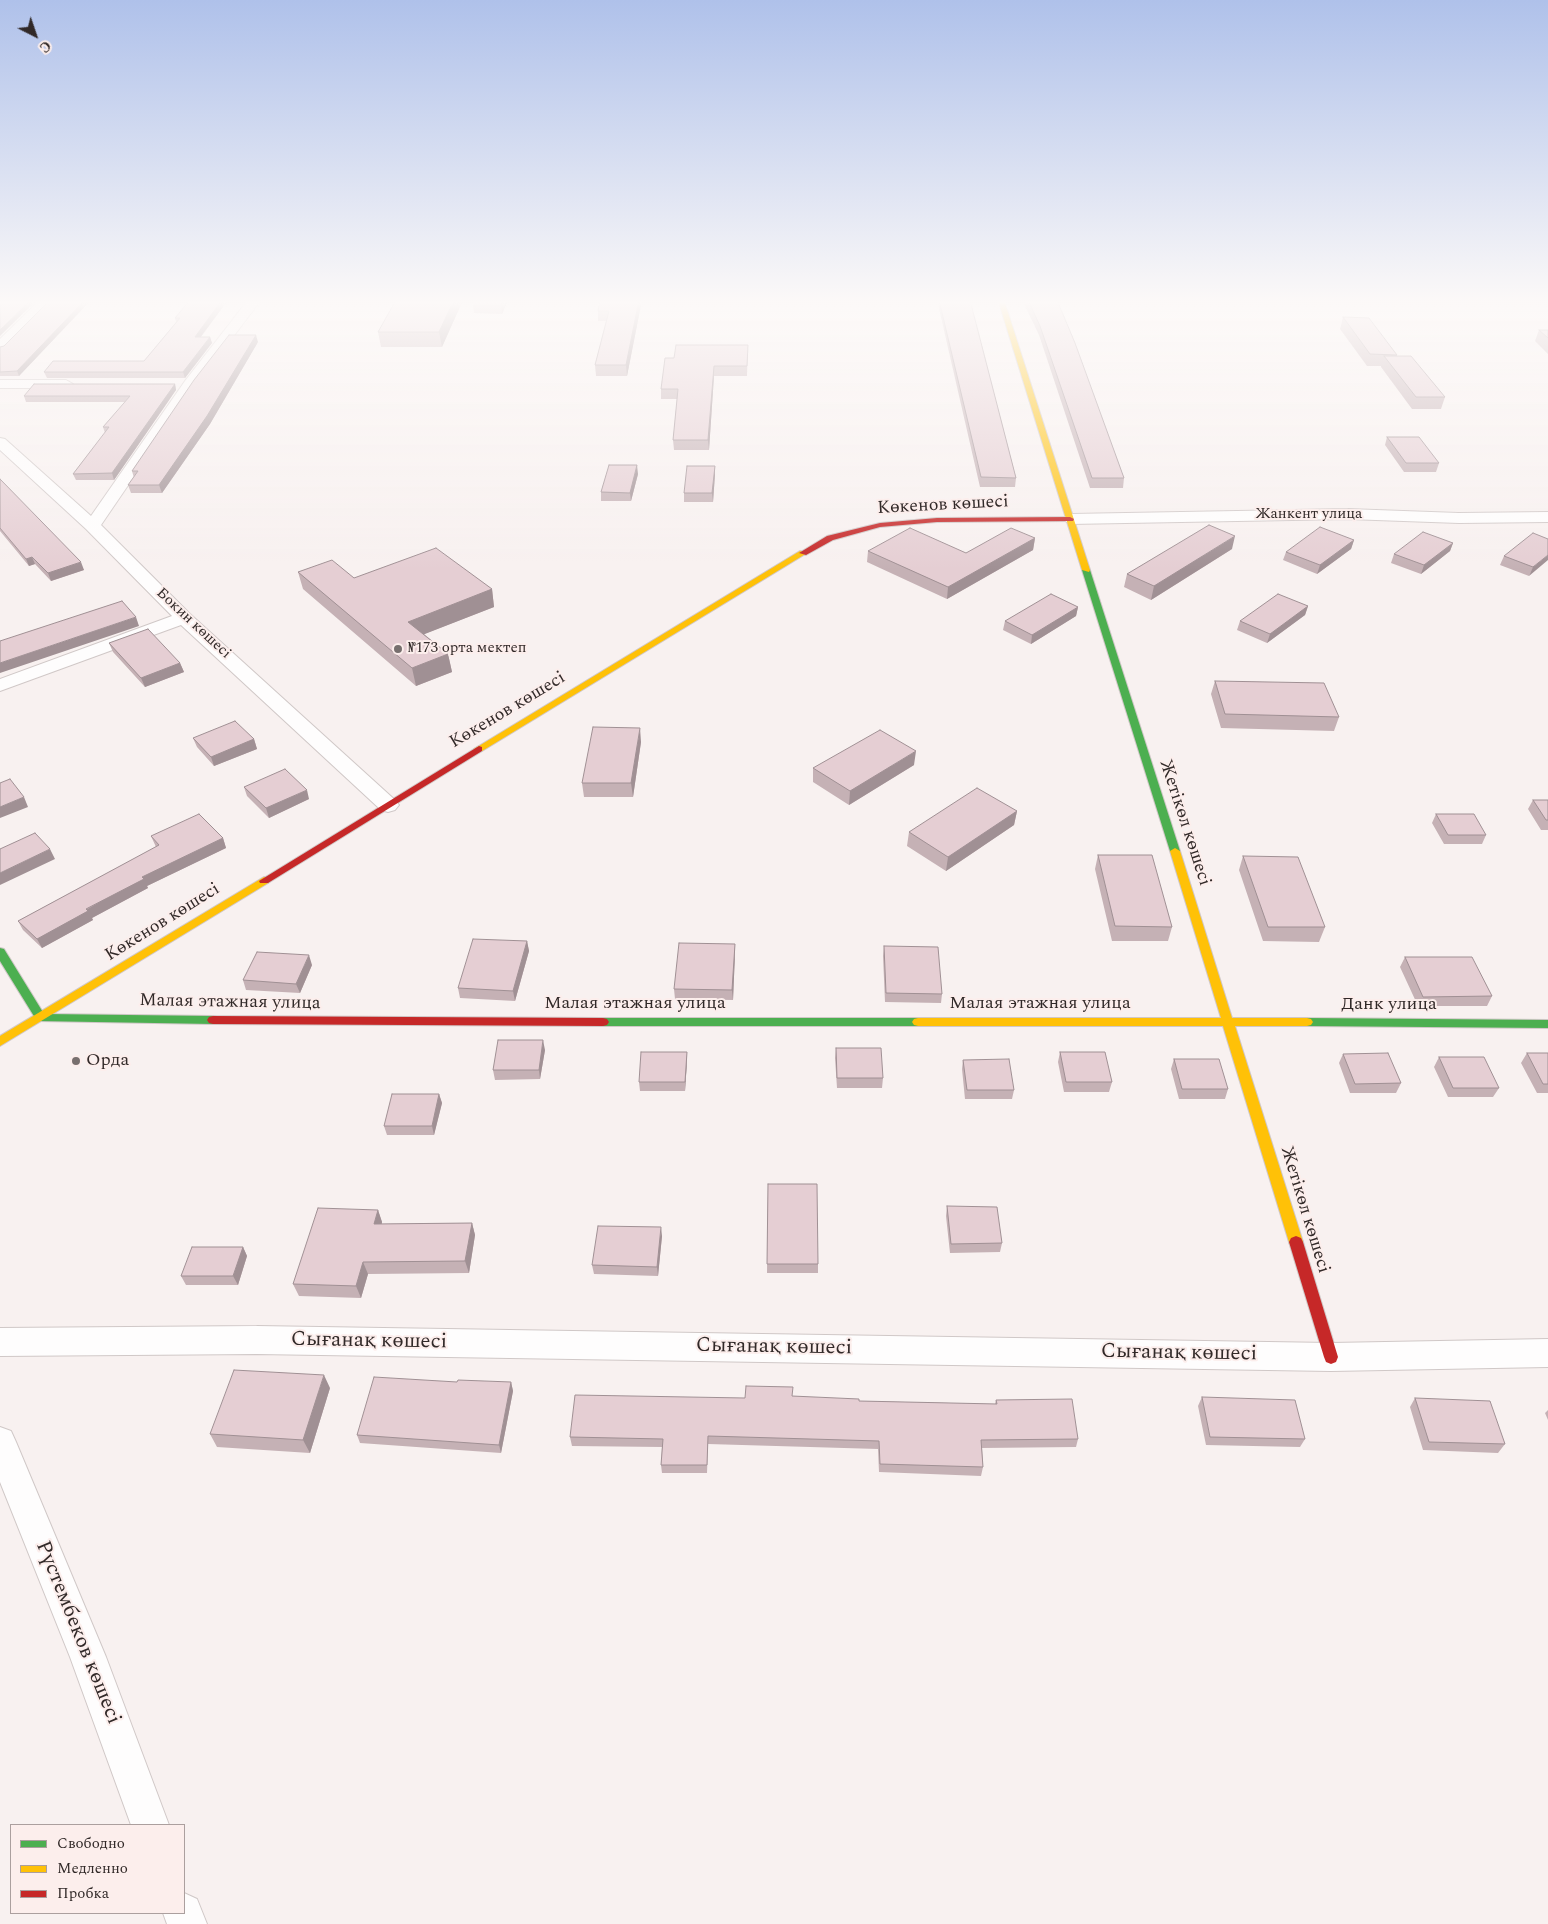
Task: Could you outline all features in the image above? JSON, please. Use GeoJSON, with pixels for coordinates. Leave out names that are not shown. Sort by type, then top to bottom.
{"type":"FeatureCollection","features":[{"type":"Feature","properties":{"kind":"street"},"geometry":{"type":"LineString","coordinates":[[92,526],[186,390]]}},
{"type":"Feature","properties":{"kind":"street","name":"Жетікөл көшесі"},"geometry":{"type":"LineString","coordinates":[[1029,390],[1229,1022],[1331,1357]]}},
{"type":"Feature","properties":{"kind":"street","name":"Бокин көшесі"},"geometry":{"type":"LineString","coordinates":[[0,442],[92,526],[184,618],[388,805]]}},
{"type":"Feature","properties":{"kind":"street","name":"Жанкент улица"},"geometry":{"type":"LineString","coordinates":[[1070,519],[1348,514],[1459,518],[1548,517]]}},
{"type":"Feature","properties":{"kind":"street","name":"Көкенов көшесі"},"geometry":{"type":"LineString","coordinates":[[0,1042],[758,579],[830,538],[880,525],[937,520],[1070,519]]}},
{"type":"Feature","properties":{"kind":"street"},"geometry":{"type":"LineString","coordinates":[[0,685],[184,618]]}},
{"type":"Feature","properties":{"kind":"street"},"geometry":{"type":"LineString","coordinates":[[0,952],[41,1018]]}},
{"type":"Feature","properties":{"kind":"street","name":"Малая этажная улица"},"geometry":{"type":"LineString","coordinates":[[41,1018],[461,1022],[1229,1022]]}},
{"type":"Feature","properties":{"kind":"street","name":"Данк улица"},"geometry":{"type":"LineString","coordinates":[[1229,1022],[1548,1024]]}},
{"type":"Feature","properties":{"kind":"street","name":"Сығанақ көшесі"},"geometry":{"type":"LineString","coordinates":[[0,1342],[257,1340],[1331,1357],[1548,1352]]}},
{"type":"Feature","properties":{"kind":"street","name":"Рүстембеков көшесі"},"geometry":{"type":"LineString","coordinates":[[0,1442],[88,1657],[150,1824]]}},
{"type":"Feature","properties":{"kind":"building"},"geometry":{"type":"Polygon","coordinates":[[[29,390],[171,390],[112,473],[73,474],[109,427],[103,427],[130,396],[24,396],[29,390]]]}},
{"type":"Feature","properties":{"kind":"building"},"geometry":{"type":"Polygon","coordinates":[[[187,390],[223,390],[159,485],[128,485],[138,471],[132,471],[187,390]]]}},
{"type":"Feature","properties":{"kind":"building"},"geometry":{"type":"Polygon","coordinates":[[[678,390],[712,390],[708,440],[673,440],[678,390]]]}},
{"type":"Feature","properties":{"kind":"building"},"geometry":{"type":"Polygon","coordinates":[[[960,390],[993,390],[1016,478],[981,477],[960,390]]]}},
{"type":"Feature","properties":{"kind":"building"},"geometry":{"type":"Polygon","coordinates":[[[1062,390],[1092,390],[1124,478],[1092,478],[1062,390]]]}},
{"type":"Feature","properties":{"kind":"building"},"geometry":{"type":"Polygon","coordinates":[[[1410,390],[1439,390],[1445,397],[1416,397],[1410,390]]]}},
{"type":"Feature","properties":{"kind":"building"},"geometry":{"type":"Polygon","coordinates":[[[1387,437],[1419,437],[1439,463],[1406,463],[1387,437]]]}},
{"type":"Feature","properties":{"kind":"building"},"geometry":{"type":"Polygon","coordinates":[[[609,465],[637,465],[630,493],[601,492],[609,465]]]}},
{"type":"Feature","properties":{"kind":"building"},"geometry":{"type":"Polygon","coordinates":[[[687,466],[715,466],[712,493],[684,493],[687,466]]]}},
{"type":"Feature","properties":{"kind":"building"},"geometry":{"type":"Polygon","coordinates":[[[0,479],[81,562],[48,573],[32,557],[26,559],[0,528],[0,479]]]}},
{"type":"Feature","properties":{"kind":"building"},"geometry":{"type":"Polygon","coordinates":[[[1209,525],[1235,536],[1154,586],[1127,574],[1209,525]]]}},
{"type":"Feature","properties":{"kind":"building"},"geometry":{"type":"Polygon","coordinates":[[[1320,527],[1354,540],[1320,565],[1286,552],[1320,527]]]}},
{"type":"Feature","properties":{"kind":"building"},"geometry":{"type":"Polygon","coordinates":[[[910,528],[966,553],[1011,528],[1035,538],[948,587],[868,551],[910,528]]]}},
{"type":"Feature","properties":{"kind":"building"},"geometry":{"type":"Polygon","coordinates":[[[1423,532],[1453,543],[1424,565],[1394,554],[1423,532]]]}},
{"type":"Feature","properties":{"kind":"building"},"geometry":{"type":"Polygon","coordinates":[[[1533,533],[1548,539],[1548,555],[1533,567],[1504,556],[1533,533]]]}},
{"type":"Feature","properties":{"kind":"building"},"geometry":{"type":"Polygon","coordinates":[[[436,548],[492,589],[408,622],[448,654],[412,668],[298,572],[332,560],[354,578],[436,548]]]}},
{"type":"Feature","properties":{"kind":"building"},"geometry":{"type":"Polygon","coordinates":[[[1051,594],[1078,607],[1032,635],[1005,621],[1051,594]]]}},
{"type":"Feature","properties":{"kind":"building"},"geometry":{"type":"Polygon","coordinates":[[[1278,594],[1308,606],[1270,634],[1240,621],[1278,594]]]}},
{"type":"Feature","properties":{"kind":"building"},"geometry":{"type":"Polygon","coordinates":[[[122,601],[136,617],[0,663],[0,641],[122,601]]]}},
{"type":"Feature","properties":{"kind":"building"},"geometry":{"type":"Polygon","coordinates":[[[148,629],[180,663],[141,678],[109,643],[148,629]]]}},
{"type":"Feature","properties":{"kind":"building"},"geometry":{"type":"Polygon","coordinates":[[[1215,681],[1324,683],[1339,717],[1225,714],[1215,681]]]}},
{"type":"Feature","properties":{"kind":"building"},"geometry":{"type":"Polygon","coordinates":[[[235,721],[254,739],[211,757],[193,738],[235,721]]]}},
{"type":"Feature","properties":{"kind":"building"},"geometry":{"type":"Polygon","coordinates":[[[593,727],[640,728],[631,783],[582,783],[593,727]]]}},
{"type":"Feature","properties":{"kind":"building"},"geometry":{"type":"Polygon","coordinates":[[[880,730],[916,751],[850,791],[813,768],[880,730]]]}},
{"type":"Feature","properties":{"kind":"building"},"geometry":{"type":"Polygon","coordinates":[[[285,769],[307,790],[266,808],[244,787],[285,769]]]}},
{"type":"Feature","properties":{"kind":"building"},"geometry":{"type":"Polygon","coordinates":[[[10,779],[24,797],[0,807],[0,783],[10,779]]]}},
{"type":"Feature","properties":{"kind":"building"},"geometry":{"type":"Polygon","coordinates":[[[977,788],[1017,811],[948,857],[909,832],[977,788]]]}},
{"type":"Feature","properties":{"kind":"building"},"geometry":{"type":"Polygon","coordinates":[[[1533,800],[1548,800],[1548,820],[1546,820],[1533,800]]]}},
{"type":"Feature","properties":{"kind":"building"},"geometry":{"type":"Polygon","coordinates":[[[199,814],[223,838],[142,877],[144,879],[86,909],[88,911],[37,939],[18,921],[159,845],[151,836],[199,814]]]}},
{"type":"Feature","properties":{"kind":"building"},"geometry":{"type":"Polygon","coordinates":[[[1436,814],[1474,814],[1486,835],[1448,835],[1436,814]]]}},
{"type":"Feature","properties":{"kind":"building"},"geometry":{"type":"Polygon","coordinates":[[[35,833],[50,849],[0,873],[0,849],[35,833]]]}},
{"type":"Feature","properties":{"kind":"building"},"geometry":{"type":"Polygon","coordinates":[[[1098,855],[1152,855],[1172,927],[1115,926],[1098,855]]]}},
{"type":"Feature","properties":{"kind":"building"},"geometry":{"type":"Polygon","coordinates":[[[1243,856],[1298,857],[1325,927],[1268,927],[1243,856]]]}},
{"type":"Feature","properties":{"kind":"building"},"geometry":{"type":"Polygon","coordinates":[[[473,939],[527,941],[513,991],[458,988],[473,939]]]}},
{"type":"Feature","properties":{"kind":"building"},"geometry":{"type":"Polygon","coordinates":[[[679,943],[735,944],[732,990],[674,989],[679,943]]]}},
{"type":"Feature","properties":{"kind":"building"},"geometry":{"type":"Polygon","coordinates":[[[884,946],[938,947],[942,994],[886,993],[884,946]]]}},
{"type":"Feature","properties":{"kind":"building"},"geometry":{"type":"Polygon","coordinates":[[[257,952],[309,955],[296,984],[243,980],[257,952]]]}},
{"type":"Feature","properties":{"kind":"building"},"geometry":{"type":"Polygon","coordinates":[[[1405,957],[1472,957],[1492,996],[1423,997],[1405,957]]]}},
{"type":"Feature","properties":{"kind":"building"},"geometry":{"type":"Polygon","coordinates":[[[498,1040],[543,1040],[539,1070],[493,1070],[498,1040]]]}},
{"type":"Feature","properties":{"kind":"building"},"geometry":{"type":"Polygon","coordinates":[[[836,1048],[881,1048],[883,1078],[837,1078],[836,1048]]]}},
{"type":"Feature","properties":{"kind":"building"},"geometry":{"type":"Polygon","coordinates":[[[641,1052],[687,1052],[685,1082],[639,1082],[641,1052]]]}},
{"type":"Feature","properties":{"kind":"building"},"geometry":{"type":"Polygon","coordinates":[[[1060,1052],[1105,1052],[1112,1082],[1066,1082],[1060,1052]]]}},
{"type":"Feature","properties":{"kind":"building"},"geometry":{"type":"Polygon","coordinates":[[[1388,1053],[1401,1083],[1355,1084],[1343,1054],[1388,1053]]]}},
{"type":"Feature","properties":{"kind":"building"},"geometry":{"type":"Polygon","coordinates":[[[1527,1053],[1548,1053],[1548,1084],[1543,1084],[1527,1053]]]}},
{"type":"Feature","properties":{"kind":"building"},"geometry":{"type":"Polygon","coordinates":[[[1439,1057],[1484,1057],[1499,1088],[1453,1088],[1439,1057]]]}},
{"type":"Feature","properties":{"kind":"building"},"geometry":{"type":"Polygon","coordinates":[[[1009,1059],[1014,1090],[967,1090],[963,1060],[1009,1059]]]}},
{"type":"Feature","properties":{"kind":"building"},"geometry":{"type":"Polygon","coordinates":[[[1174,1059],[1219,1059],[1228,1089],[1182,1089],[1174,1059]]]}},
{"type":"Feature","properties":{"kind":"building"},"geometry":{"type":"Polygon","coordinates":[[[392,1094],[439,1094],[432,1126],[384,1126],[392,1094]]]}},
{"type":"Feature","properties":{"kind":"building"},"geometry":{"type":"Polygon","coordinates":[[[768,1184],[817,1184],[818,1264],[767,1264],[768,1184]]]}},
{"type":"Feature","properties":{"kind":"building"},"geometry":{"type":"Polygon","coordinates":[[[947,1206],[997,1207],[1002,1243],[951,1244],[947,1206]]]}},
{"type":"Feature","properties":{"kind":"building"},"geometry":{"type":"Polygon","coordinates":[[[318,1208],[378,1210],[374,1224],[472,1223],[465,1261],[363,1262],[356,1286],[293,1284],[318,1208]]]}},
{"type":"Feature","properties":{"kind":"building"},"geometry":{"type":"Polygon","coordinates":[[[598,1226],[661,1227],[657,1267],[592,1265],[598,1226]]]}},
{"type":"Feature","properties":{"kind":"building"},"geometry":{"type":"Polygon","coordinates":[[[192,1247],[243,1247],[233,1276],[181,1276],[192,1247]]]}},
{"type":"Feature","properties":{"kind":"building"},"geometry":{"type":"Polygon","coordinates":[[[234,1370],[324,1375],[303,1440],[210,1434],[234,1370]]]}},
{"type":"Feature","properties":{"kind":"building"},"geometry":{"type":"Polygon","coordinates":[[[374,1377],[457,1382],[458,1380],[511,1382],[499,1445],[357,1435],[374,1377]]]}},
{"type":"Feature","properties":{"kind":"building"},"geometry":{"type":"Polygon","coordinates":[[[746,1386],[793,1387],[792,1396],[859,1399],[859,1401],[997,1404],[996,1400],[1072,1399],[1078,1439],[981,1440],[983,1467],[880,1464],[879,1441],[708,1436],[707,1465],[661,1465],[663,1439],[570,1437],[575,1395],[745,1398],[746,1386]]]}},
{"type":"Feature","properties":{"kind":"building"},"geometry":{"type":"Polygon","coordinates":[[[1202,1397],[1295,1400],[1305,1439],[1210,1437],[1202,1397]]]}},
{"type":"Feature","properties":{"kind":"building"},"geometry":{"type":"Polygon","coordinates":[[[1415,1398],[1490,1401],[1505,1444],[1429,1442],[1415,1398]]]}},
{"type":"Feature","properties":{"kind":"traffic: fast"},"geometry":{"type":"LineString","coordinates":[[1086,570],[1175,851]]}},
{"type":"Feature","properties":{"kind":"traffic: fast"},"geometry":{"type":"LineString","coordinates":[[0,952],[41,1018],[213,1020]]}},
{"type":"Feature","properties":{"kind":"traffic: fast"},"geometry":{"type":"LineString","coordinates":[[603,1022],[918,1022]]}},
{"type":"Feature","properties":{"kind":"traffic: fast"},"geometry":{"type":"LineString","coordinates":[[1307,1022],[1548,1024]]}},
{"type":"Feature","properties":{"kind":"traffic: slow"},"geometry":{"type":"LineString","coordinates":[[1029,390],[1086,570]]}},
{"type":"Feature","properties":{"kind":"traffic: slow"},"geometry":{"type":"LineString","coordinates":[[479,749],[803,553]]}},
{"type":"Feature","properties":{"kind":"traffic: slow"},"geometry":{"type":"LineString","coordinates":[[1175,851],[1296,1242]]}},
{"type":"Feature","properties":{"kind":"traffic: slow"},"geometry":{"type":"LineString","coordinates":[[0,1042],[264,881]]}},
{"type":"Feature","properties":{"kind":"traffic: slow"},"geometry":{"type":"LineString","coordinates":[[918,1022],[1307,1022]]}},
{"type":"Feature","properties":{"kind":"traffic: jam"},"geometry":{"type":"LineString","coordinates":[[803,553],[830,538],[880,525],[937,520],[1070,519]]}},
{"type":"Feature","properties":{"kind":"traffic: jam"},"geometry":{"type":"LineString","coordinates":[[264,881],[479,749]]}},
{"type":"Feature","properties":{"kind":"traffic: jam"},"geometry":{"type":"LineString","coordinates":[[213,1020],[603,1022]]}},
{"type":"Feature","properties":{"kind":"traffic: jam"},"geometry":{"type":"LineString","coordinates":[[1296,1242],[1331,1357]]}},
{"type":"Feature","properties":{"kind":"place","name":"№173 орта мектеп"},"geometry":{"type":"Point","coordinates":[398,649]}},
{"type":"Feature","properties":{"kind":"place","name":"Орда"},"geometry":{"type":"Point","coordinates":[76,1061]}}]}
